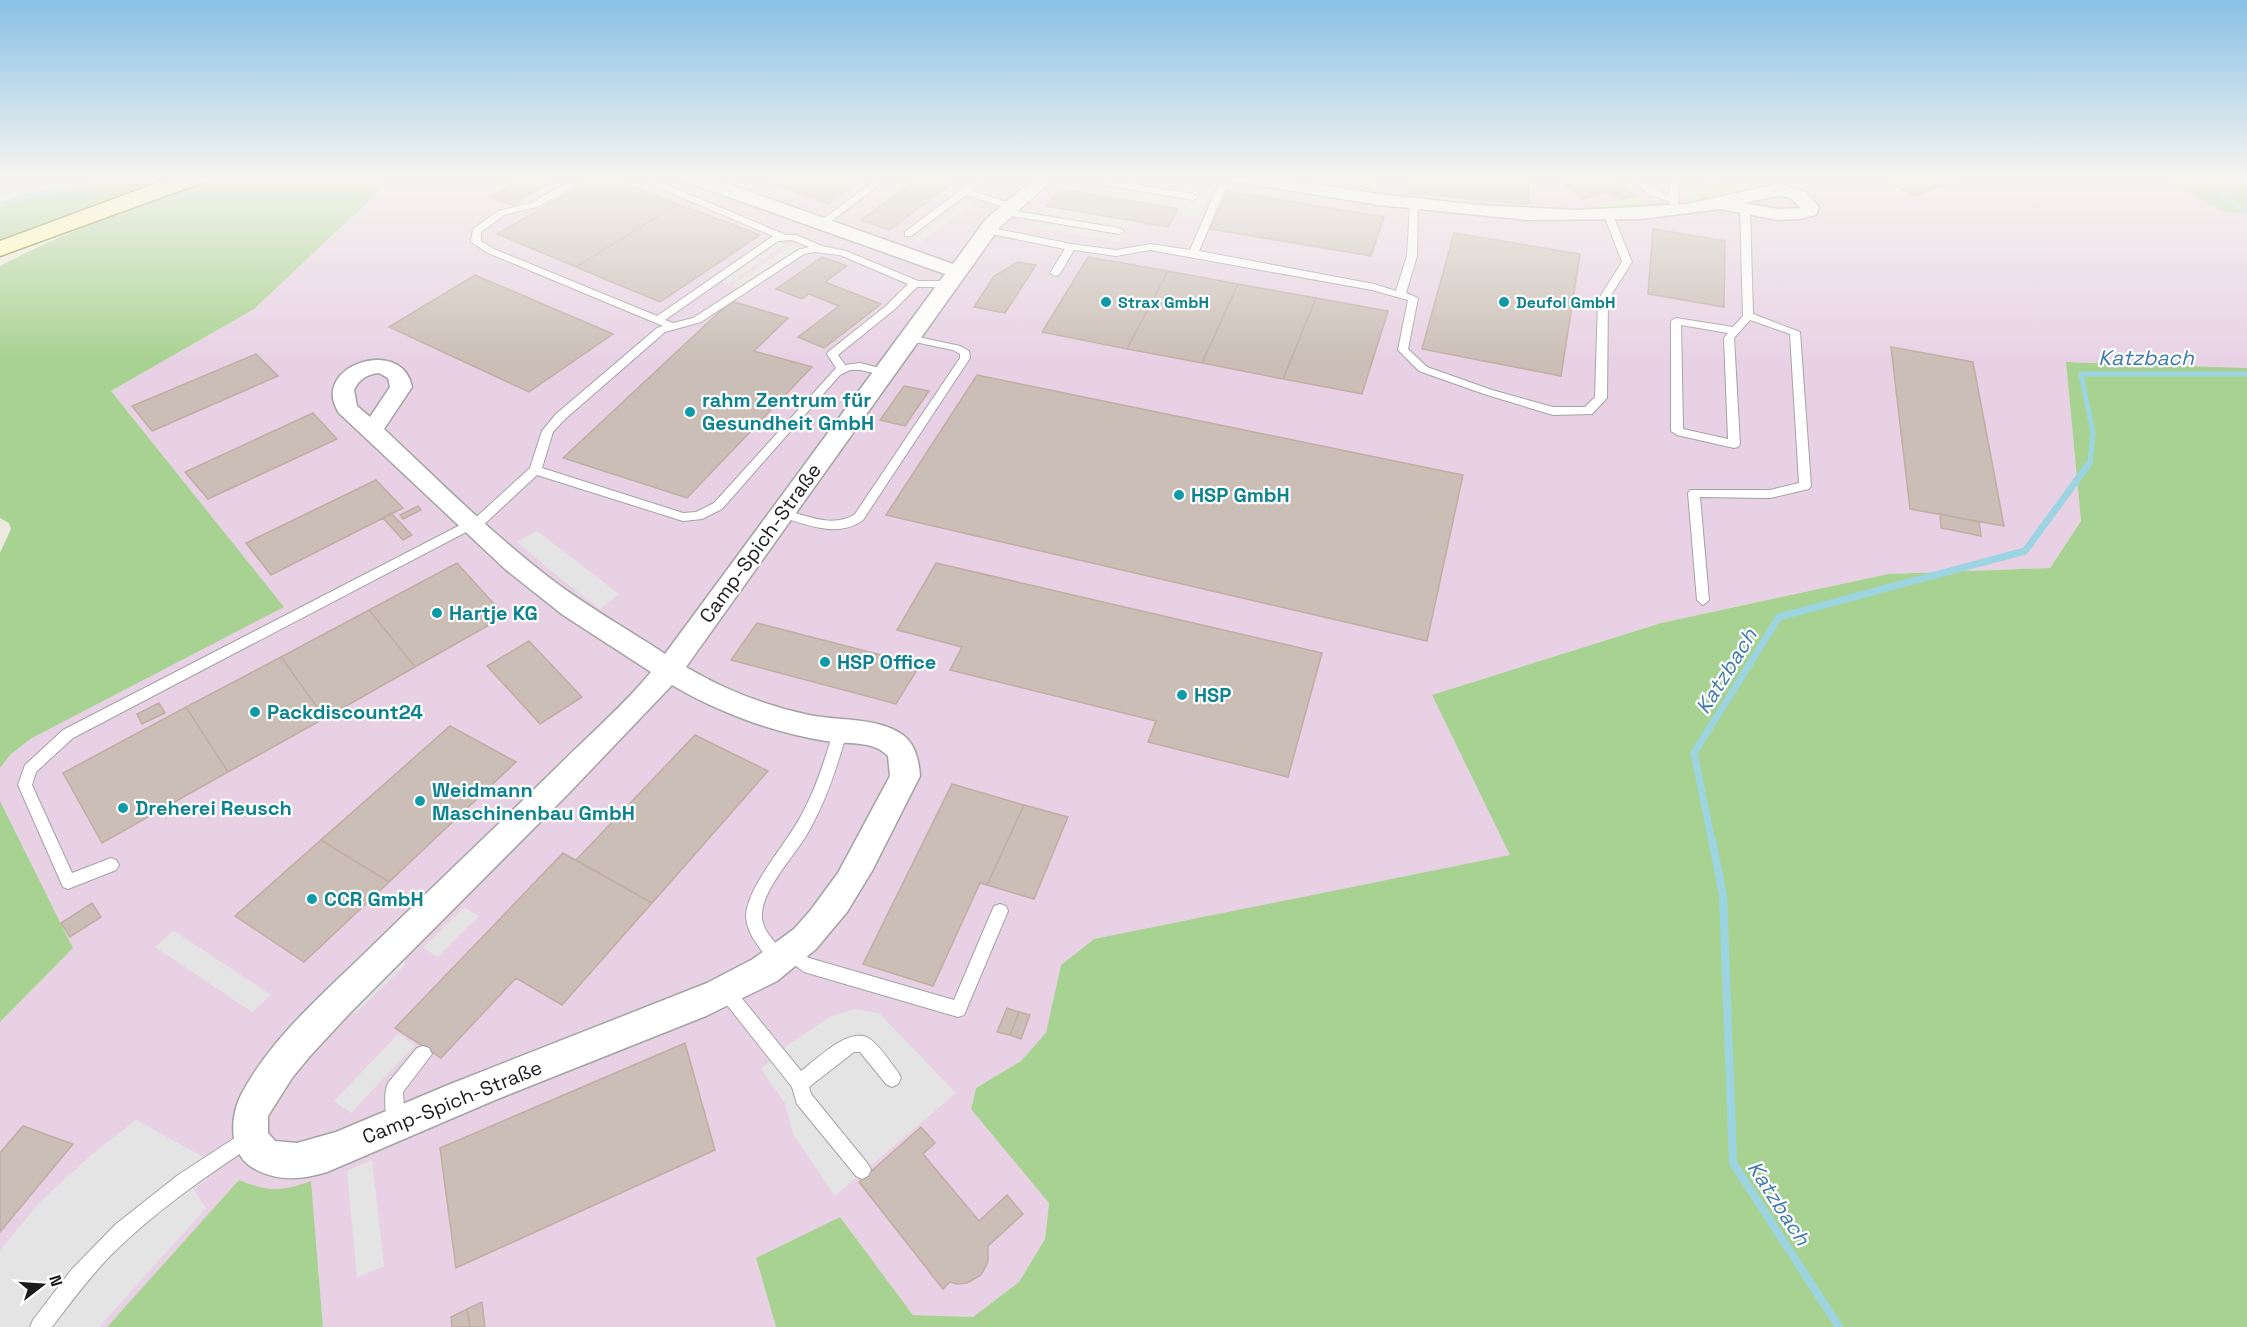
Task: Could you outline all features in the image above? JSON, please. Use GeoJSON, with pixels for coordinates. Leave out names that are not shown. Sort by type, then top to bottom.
{"type":"FeatureCollection","features":[{"type":"Feature","properties":{"kind":"street"},"geometry":{"type":"LineString","coordinates":[[0,249],[30,238]]}},
{"type":"Feature","properties":{"kind":"street"},"geometry":{"type":"LineString","coordinates":[[856,238],[953,278]]}},
{"type":"Feature","properties":{"kind":"street","name":"Camp-Spich-Straße"},"geometry":{"type":"LineString","coordinates":[[372,430],[472,526],[564,602],[669,669],[708,692],[763,715],[840,732],[887,739],[898,748],[904,757],[905,776],[845,890],[820,922],[786,956],[725,990],[396,1123],[330,1153],[285,1160],[267,1157],[255,1147],[249,1130],[251,1111],[290,1056],[370,970],[639,703],[669,669],[981,238]]}},
{"type":"Feature","properties":{"kind":"lane"},"geometry":{"type":"LineString","coordinates":[[476,238],[476,242],[491,251],[673,327]]}},
{"type":"Feature","properties":{"kind":"lane"},"geometry":{"type":"LineString","coordinates":[[657,321],[779,238]]}},
{"type":"Feature","properties":{"kind":"lane"},"geometry":{"type":"LineString","coordinates":[[795,238],[820,248],[831,249],[915,283],[953,278]]}},
{"type":"Feature","properties":{"kind":"lane"},"geometry":{"type":"LineString","coordinates":[[1026,238],[1116,253],[1150,247],[1193,253],[1374,287],[1413,298],[1402,350],[1423,369],[1488,392],[1553,411],[1588,411],[1601,398],[1603,300],[1627,262],[1618,238]]}},
{"type":"Feature","properties":{"kind":"lane"},"geometry":{"type":"LineString","coordinates":[[1193,253],[1200,238]]}},
{"type":"Feature","properties":{"kind":"lane"},"geometry":{"type":"LineString","coordinates":[[1400,295],[1412,256],[1413,238]]}},
{"type":"Feature","properties":{"kind":"lane"},"geometry":{"type":"LineString","coordinates":[[1735,331],[1676,321],[1677,431],[1734,444],[1729,338],[1748,316],[1746,238]]}},
{"type":"Feature","properties":{"kind":"lane"},"geometry":{"type":"LineString","coordinates":[[1055,273],[1071,247]]}},
{"type":"Feature","properties":{"kind":"lane"},"geometry":{"type":"LineString","coordinates":[[111,865],[68,882],[25,785],[30,769],[68,734],[472,526],[535,470],[548,431],[560,417],[662,330],[697,320],[801,252],[820,248]]}},
{"type":"Feature","properties":{"kind":"lane"},"geometry":{"type":"LineString","coordinates":[[842,369],[832,354],[891,307],[915,283]]}},
{"type":"Feature","properties":{"kind":"lane"},"geometry":{"type":"LineString","coordinates":[[1703,600],[1694,493],[1770,494],[1805,486],[1795,332],[1748,316]]}},
{"type":"Feature","properties":{"kind":"lane"},"geometry":{"type":"LineString","coordinates":[[782,513],[841,526],[853,523],[859,517],[965,358],[965,353],[956,348],[909,338]]}},
{"type":"Feature","properties":{"kind":"lane"},"geometry":{"type":"LineString","coordinates":[[535,470],[682,517],[704,514],[718,506],[836,373],[842,369],[860,366],[884,372]]}},
{"type":"Feature","properties":{"kind":"lane"},"geometry":{"type":"LineString","coordinates":[[840,732],[827,776],[802,829],[754,910],[755,926],[764,940],[786,956],[804,964],[958,1009],[1000,911]]}},
{"type":"Feature","properties":{"kind":"lane"},"geometry":{"type":"LineString","coordinates":[[725,990],[800,1083],[802,1098],[862,1170]]}},
{"type":"Feature","properties":{"kind":"lane"},"geometry":{"type":"LineString","coordinates":[[800,1083],[855,1043],[866,1047],[892,1078]]}},
{"type":"Feature","properties":{"kind":"lane"},"geometry":{"type":"LineString","coordinates":[[396,1123],[394,1089],[423,1054]]}},
{"type":"Feature","properties":{"kind":"lane"},"geometry":{"type":"LineString","coordinates":[[40,1327],[86,1268],[132,1223],[186,1178],[252,1136]]}},
{"type":"Feature","properties":{"kind":"shaded area"},"geometry":{"type":"Polygon","coordinates":[[[330,238],[2247,238],[2247,368],[2066,362],[2081,521],[2050,568],[1888,574],[1661,623],[1433,695],[1511,855],[1094,939],[1061,965],[1047,1033],[1021,1061],[976,1088],[971,1108],[1049,1203],[1045,1239],[1019,1282],[973,1317],[913,1315],[840,1217],[756,1258],[776,1327],[323,1327],[311,1182],[288,1190],[264,1190],[239,1180],[107,1327],[0,1327],[0,1022],[73,948],[0,801],[0,768],[11,754],[32,738],[283,607],[111,391],[254,309],[330,238]]]}},
{"type":"Feature","properties":{"kind":"shaded area"},"geometry":{"type":"Polygon","coordinates":[[[915,238],[927,238],[920,243],[912,240],[915,238]]]}},
{"type":"Feature","properties":{"kind":"shaded area"},"geometry":{"type":"Polygon","coordinates":[[[1095,238],[1122,238],[1119,242],[1095,238]]]}},
{"type":"Feature","properties":{"kind":"shaded area"},"geometry":{"type":"Polygon","coordinates":[[[776,241],[785,244],[729,284],[720,280],[776,241]]]}},
{"type":"Feature","properties":{"kind":"shaded area"},"geometry":{"type":"Polygon","coordinates":[[[793,244],[801,247],[741,289],[732,285],[793,244]]]}},
{"type":"Feature","properties":{"kind":"shaded area"},"geometry":{"type":"Polygon","coordinates":[[[537,531],[619,594],[600,609],[517,542],[537,531]]]}},
{"type":"Feature","properties":{"kind":"shaded area"},"geometry":{"type":"Polygon","coordinates":[[[464,907],[479,916],[438,957],[423,948],[464,907]]]}},
{"type":"Feature","properties":{"kind":"shaded area"},"geometry":{"type":"Polygon","coordinates":[[[173,931],[271,995],[252,1012],[155,947],[173,931]]]}},
{"type":"Feature","properties":{"kind":"shaded area"},"geometry":{"type":"Polygon","coordinates":[[[405,954],[405,965],[356,1013],[346,1013],[405,954]]]}},
{"type":"Feature","properties":{"kind":"shaded area"},"geometry":{"type":"Polygon","coordinates":[[[854,1009],[879,1013],[956,1093],[835,1196],[793,1134],[785,1103],[761,1069],[789,1044],[830,1017],[854,1009]]]}},
{"type":"Feature","properties":{"kind":"shaded area"},"geometry":{"type":"Polygon","coordinates":[[[398,1034],[415,1045],[351,1113],[334,1101],[398,1034]]]}},
{"type":"Feature","properties":{"kind":"shaded area"},"geometry":{"type":"Polygon","coordinates":[[[136,1120],[222,1167],[194,1190],[206,1208],[99,1327],[0,1327],[0,1250],[39,1203],[92,1154],[136,1120]]]}},
{"type":"Feature","properties":{"kind":"shaded area"},"geometry":{"type":"Polygon","coordinates":[[[372,1160],[384,1266],[357,1278],[347,1171],[372,1160]]]}},
{"type":"Feature","properties":{"kind":"green space"},"geometry":{"type":"Polygon","coordinates":[[[0,238],[17,238],[0,244],[0,238]]]}},
{"type":"Feature","properties":{"kind":"green space"},"geometry":{"type":"Polygon","coordinates":[[[330,238],[254,309],[111,391],[284,607],[32,738],[11,754],[0,768],[0,553],[11,529],[9,523],[0,518],[0,266],[55,239],[330,238]]]}},
{"type":"Feature","properties":{"kind":"green space"},"geometry":{"type":"Polygon","coordinates":[[[2066,362],[2247,368],[2247,1327],[776,1327],[756,1258],[840,1217],[913,1315],[973,1317],[1019,1282],[1045,1239],[1049,1203],[971,1109],[976,1088],[1021,1061],[1046,1033],[1061,965],[1094,939],[1510,855],[1432,695],[1661,623],[1888,574],[2050,568],[2081,521],[2066,362]]]}},
{"type":"Feature","properties":{"kind":"green space"},"geometry":{"type":"Polygon","coordinates":[[[0,801],[73,948],[0,1022],[0,801]]]}},
{"type":"Feature","properties":{"kind":"green space"},"geometry":{"type":"Polygon","coordinates":[[[239,1180],[259,1187],[275,1189],[311,1181],[323,1327],[107,1327],[239,1180]]]}},
{"type":"Feature","properties":{"kind":"building"},"geometry":{"type":"Polygon","coordinates":[[[506,238],[623,238],[576,267],[506,238]]]}},
{"type":"Feature","properties":{"kind":"building"},"geometry":{"type":"Polygon","coordinates":[[[623,238],[756,238],[660,302],[576,267],[623,238]]]}},
{"type":"Feature","properties":{"kind":"building"},"geometry":{"type":"Polygon","coordinates":[[[1263,238],[1377,238],[1371,256],[1263,238]]]}},
{"type":"Feature","properties":{"kind":"building","name":"Deufol GmbH"},"geometry":{"type":"Polygon","coordinates":[[[1453,238],[1484,238],[1580,254],[1561,376],[1422,349],[1453,238]]]}},
{"type":"Feature","properties":{"kind":"building"},"geometry":{"type":"Polygon","coordinates":[[[1652,238],[1707,238],[1725,241],[1724,307],[1648,294],[1652,238]]]}},
{"type":"Feature","properties":{"kind":"building","name":"rahm Zentrum für Gesundheit GmbH"},"geometry":{"type":"Polygon","coordinates":[[[822,257],[847,266],[825,282],[881,304],[824,348],[798,337],[839,306],[809,294],[802,299],[776,289],[822,257]]]}},
{"type":"Feature","properties":{"kind":"building","name":"Strax GmbH"},"geometry":{"type":"Polygon","coordinates":[[[1088,257],[1168,271],[1127,349],[1042,332],[1088,257]]]}},
{"type":"Feature","properties":{"kind":"building"},"geometry":{"type":"Polygon","coordinates":[[[1018,262],[1036,265],[1005,313],[974,307],[994,276],[1018,262]]]}},
{"type":"Feature","properties":{"kind":"building","name":"Strax GmbH"},"geometry":{"type":"Polygon","coordinates":[[[1168,271],[1238,284],[1202,363],[1127,349],[1168,271]]]}},
{"type":"Feature","properties":{"kind":"building"},"geometry":{"type":"Polygon","coordinates":[[[475,275],[613,334],[529,392],[389,327],[475,275]]]}},
{"type":"Feature","properties":{"kind":"building"},"geometry":{"type":"Polygon","coordinates":[[[1238,284],[1316,298],[1283,379],[1202,363],[1238,284]]]}},
{"type":"Feature","properties":{"kind":"building"},"geometry":{"type":"Polygon","coordinates":[[[1316,298],[1388,311],[1362,394],[1283,379],[1316,298]]]}},
{"type":"Feature","properties":{"kind":"building","name":"rahm Zentrum für Gesundheit GmbH"},"geometry":{"type":"Polygon","coordinates":[[[731,301],[788,318],[754,351],[812,367],[687,498],[563,458],[731,301]]]}},
{"type":"Feature","properties":{"kind":"building"},"geometry":{"type":"Polygon","coordinates":[[[1891,347],[1973,362],[2004,526],[1910,509],[1891,347]]]}},
{"type":"Feature","properties":{"kind":"building"},"geometry":{"type":"Polygon","coordinates":[[[256,354],[278,376],[152,431],[132,406],[256,354]]]}},
{"type":"Feature","properties":{"kind":"building","name":"HSP GmbH"},"geometry":{"type":"Polygon","coordinates":[[[977,375],[1463,475],[1427,641],[886,515],[977,375]]]}},
{"type":"Feature","properties":{"kind":"building"},"geometry":{"type":"Polygon","coordinates":[[[904,386],[929,391],[905,426],[880,420],[904,386]]]}},
{"type":"Feature","properties":{"kind":"building"},"geometry":{"type":"Polygon","coordinates":[[[313,413],[337,439],[208,499],[185,472],[313,413]]]}},
{"type":"Feature","properties":{"kind":"building"},"geometry":{"type":"Polygon","coordinates":[[[376,480],[403,508],[271,575],[246,543],[376,480]]]}},
{"type":"Feature","properties":{"kind":"building"},"geometry":{"type":"Polygon","coordinates":[[[418,506],[421,510],[403,519],[400,515],[418,506]]]}},
{"type":"Feature","properties":{"kind":"building"},"geometry":{"type":"Polygon","coordinates":[[[391,513],[412,535],[403,540],[383,518],[391,513]]]}},
{"type":"Feature","properties":{"kind":"building"},"geometry":{"type":"Polygon","coordinates":[[[1940,514],[1979,522],[1981,536],[1941,528],[1940,514]]]}},
{"type":"Feature","properties":{"kind":"building","name":"Hartje KG"},"geometry":{"type":"Polygon","coordinates":[[[457,563],[505,616],[415,667],[369,610],[457,563]]]}},
{"type":"Feature","properties":{"kind":"building","name":"HSP"},"geometry":{"type":"Polygon","coordinates":[[[936,563],[1322,653],[1288,777],[1148,742],[1156,721],[950,670],[962,647],[897,630],[936,563]]]}},
{"type":"Feature","properties":{"kind":"building"},"geometry":{"type":"Polygon","coordinates":[[[369,610],[415,667],[325,718],[281,657],[369,610]]]}},
{"type":"Feature","properties":{"kind":"building","name":"HSP Office"},"geometry":{"type":"Polygon","coordinates":[[[757,623],[920,665],[896,704],[731,660],[757,623]]]}},
{"type":"Feature","properties":{"kind":"building"},"geometry":{"type":"Polygon","coordinates":[[[529,641],[582,697],[540,724],[487,666],[529,641]]]}},
{"type":"Feature","properties":{"kind":"building","name":"Packdiscount24"},"geometry":{"type":"Polygon","coordinates":[[[281,657],[325,718],[228,772],[186,707],[281,657]]]}},
{"type":"Feature","properties":{"kind":"building"},"geometry":{"type":"Polygon","coordinates":[[[159,703],[165,713],[142,724],[137,714],[159,703]]]}},
{"type":"Feature","properties":{"kind":"building","name":"Dreherei Reusch"},"geometry":{"type":"Polygon","coordinates":[[[186,707],[228,772],[102,843],[63,773],[186,707]]]}},
{"type":"Feature","properties":{"kind":"building","name":"Weidmann Maschinenbau GmbH"},"geometry":{"type":"Polygon","coordinates":[[[450,726],[516,762],[389,882],[321,840],[450,726]]]}},
{"type":"Feature","properties":{"kind":"building"},"geometry":{"type":"Polygon","coordinates":[[[695,735],[768,771],[652,903],[576,860],[695,735]]]}},
{"type":"Feature","properties":{"kind":"building"},"geometry":{"type":"Polygon","coordinates":[[[952,784],[1024,805],[987,885],[980,883],[933,986],[863,964],[952,784]]]}},
{"type":"Feature","properties":{"kind":"building"},"geometry":{"type":"Polygon","coordinates":[[[1024,805],[1068,817],[1034,899],[987,885],[1024,805]]]}},
{"type":"Feature","properties":{"kind":"building","name":"CCR GmbH"},"geometry":{"type":"Polygon","coordinates":[[[321,840],[389,882],[304,962],[235,916],[321,840]]]}},
{"type":"Feature","properties":{"kind":"building"},"geometry":{"type":"Polygon","coordinates":[[[563,853],[652,903],[562,1005],[516,978],[441,1058],[395,1028],[563,853]]]}},
{"type":"Feature","properties":{"kind":"building"},"geometry":{"type":"Polygon","coordinates":[[[92,903],[101,917],[70,937],[61,923],[92,903]]]}},
{"type":"Feature","properties":{"kind":"building"},"geometry":{"type":"Polygon","coordinates":[[[1007,1008],[1019,1012],[1010,1035],[997,1032],[1007,1008]]]}},
{"type":"Feature","properties":{"kind":"building"},"geometry":{"type":"Polygon","coordinates":[[[1019,1012],[1030,1015],[1021,1039],[1010,1035],[1019,1012]]]}},
{"type":"Feature","properties":{"kind":"building"},"geometry":{"type":"Polygon","coordinates":[[[685,1043],[715,1150],[456,1268],[440,1148],[685,1043]]]}},
{"type":"Feature","properties":{"kind":"building"},"geometry":{"type":"Polygon","coordinates":[[[23,1126],[73,1144],[0,1232],[0,1153],[23,1126]]]}},
{"type":"Feature","properties":{"kind":"building"},"geometry":{"type":"Polygon","coordinates":[[[921,1127],[935,1143],[923,1154],[979,1221],[1007,1195],[1023,1214],[988,1246],[988,1262],[981,1275],[967,1283],[950,1282],[943,1289],[859,1182],[921,1127]]]}},
{"type":"Feature","properties":{"kind":"building"},"geometry":{"type":"Polygon","coordinates":[[[482,1302],[485,1327],[470,1327],[467,1309],[482,1302]]]}},
{"type":"Feature","properties":{"kind":"building"},"geometry":{"type":"Polygon","coordinates":[[[467,1309],[470,1327],[452,1327],[451,1317],[467,1309]]]}},
{"type":"Feature","properties":{"kind":"waterway","name":"Katzbach"},"geometry":{"type":"LineString","coordinates":[[2087,467],[2090,463],[2093,433],[2081,374],[2247,374]]}},
{"type":"Feature","properties":{"kind":"waterway","name":"Katzbach"},"geometry":{"type":"LineString","coordinates":[[1712,842],[1694,753],[1779,617],[2025,551],[2088,465]]}},
{"type":"Feature","properties":{"kind":"waterway","name":"Katzbach"},"geometry":{"type":"LineString","coordinates":[[1712,840],[1723,895],[1733,1163],[1839,1327]]}},
{"type":"Feature","properties":{"kind":"place","name":"Strax GmbH"},"geometry":{"type":"Point","coordinates":[1106,302]}},
{"type":"Feature","properties":{"kind":"place","name":"Deufol GmbH"},"geometry":{"type":"Point","coordinates":[1504,302]}},
{"type":"Feature","properties":{"kind":"place","name":"rahm Zentrum für Gesundheit GmbH"},"geometry":{"type":"Point","coordinates":[690,412]}},
{"type":"Feature","properties":{"kind":"place","name":"HSP GmbH"},"geometry":{"type":"Point","coordinates":[1179,495]}},
{"type":"Feature","properties":{"kind":"place","name":"Hartje KG"},"geometry":{"type":"Point","coordinates":[437,613]}},
{"type":"Feature","properties":{"kind":"place","name":"HSP Office"},"geometry":{"type":"Point","coordinates":[825,662]}},
{"type":"Feature","properties":{"kind":"place","name":"HSP"},"geometry":{"type":"Point","coordinates":[1182,695]}},
{"type":"Feature","properties":{"kind":"place","name":"Packdiscount24"},"geometry":{"type":"Point","coordinates":[255,712]}},
{"type":"Feature","properties":{"kind":"place","name":"Weidmann Maschinenbau GmbH"},"geometry":{"type":"Point","coordinates":[420,801]}},
{"type":"Feature","properties":{"kind":"place","name":"Dreherei Reusch"},"geometry":{"type":"Point","coordinates":[123,808]}},
{"type":"Feature","properties":{"kind":"place","name":"CCR GmbH"},"geometry":{"type":"Point","coordinates":[312,899]}}]}
